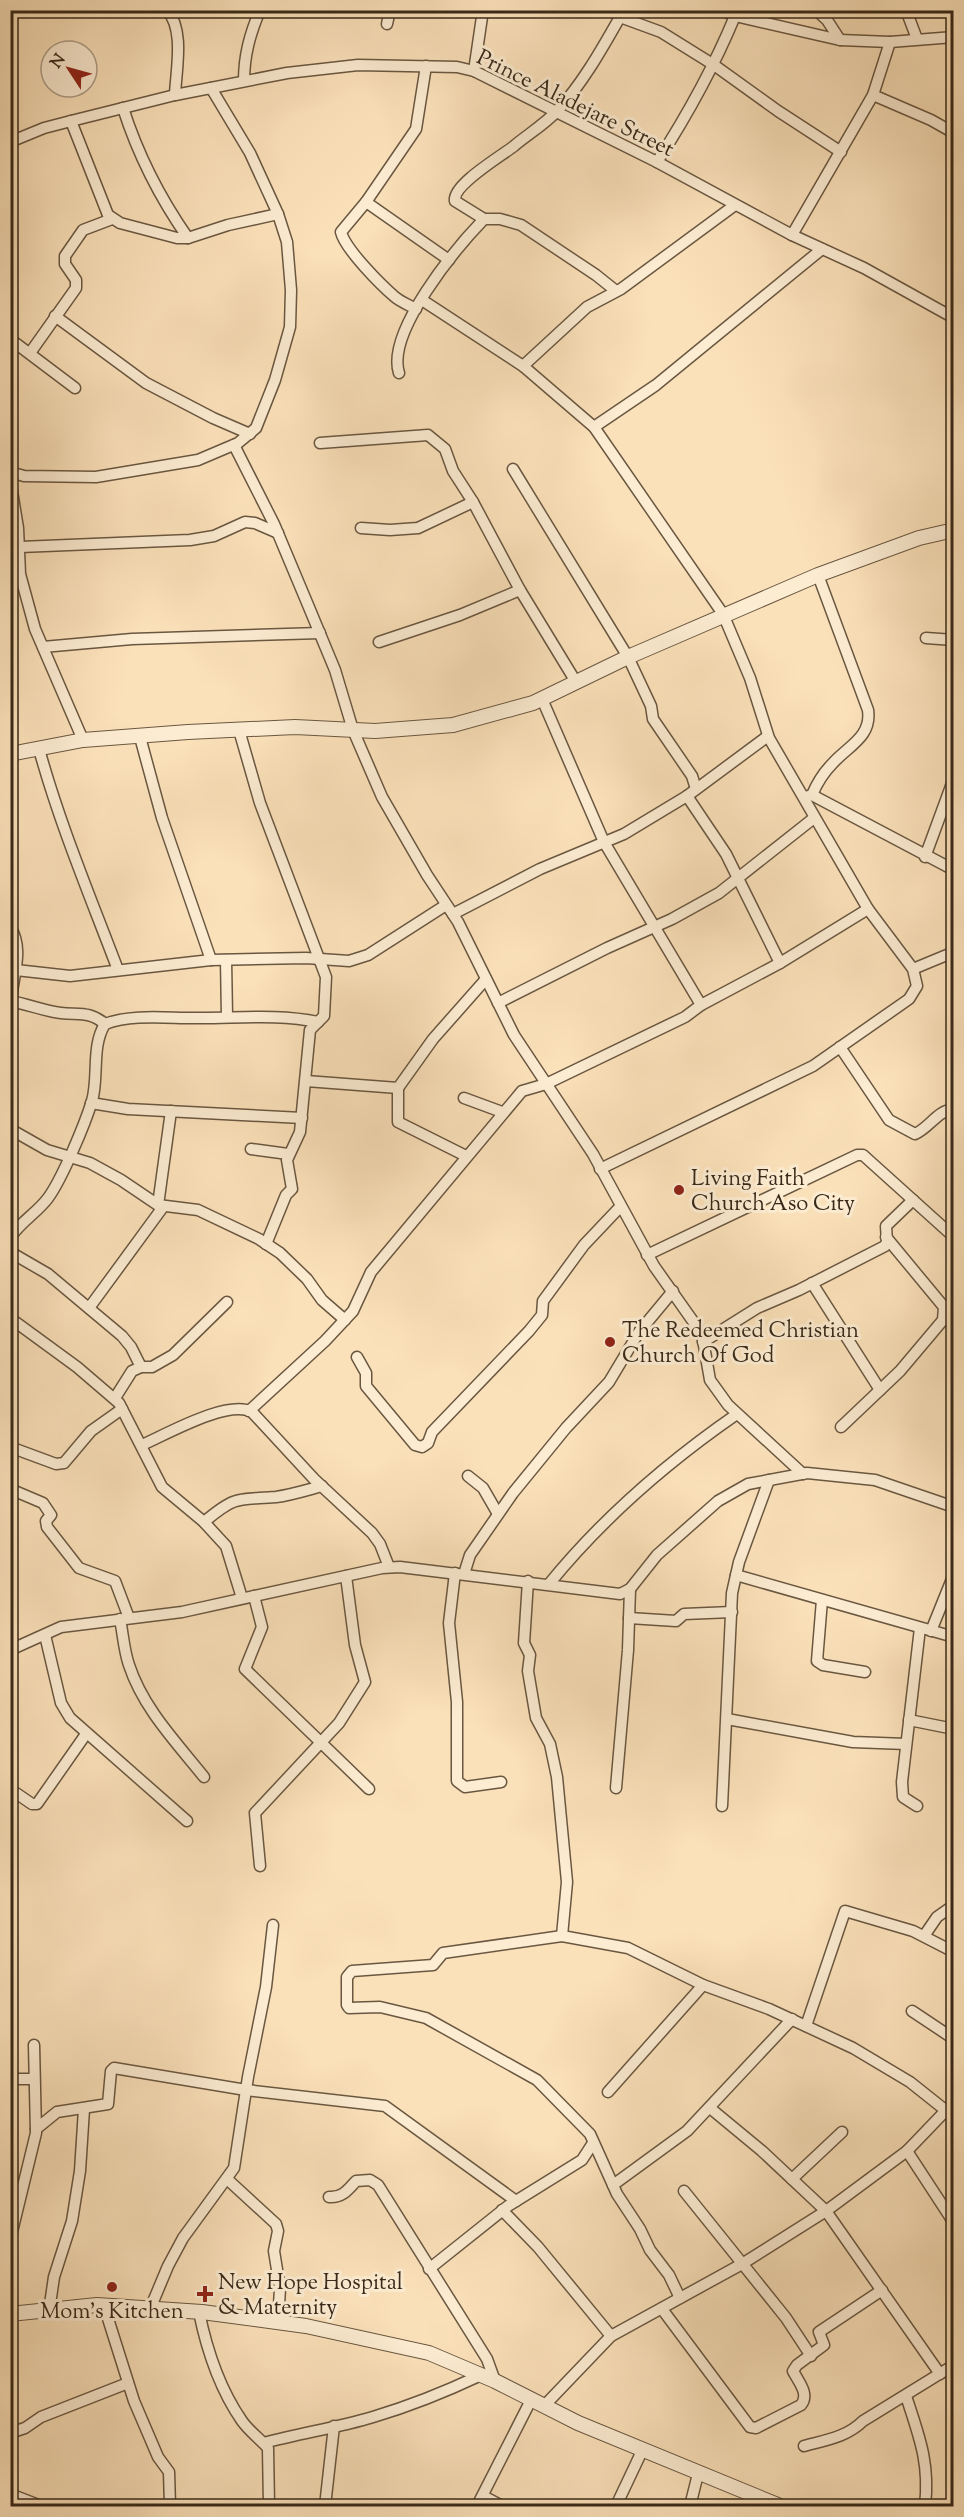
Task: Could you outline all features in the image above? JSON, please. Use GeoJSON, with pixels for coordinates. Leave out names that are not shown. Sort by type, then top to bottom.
{"type":"FeatureCollection","features":[{"type":"Feature","properties":{"kind":"street"},"geometry":{"type":"LineString","coordinates":[[168,10],[179,32],[175,95]]}},
{"type":"Feature","properties":{"kind":"street"},"geometry":{"type":"LineString","coordinates":[[244,81],[244,64],[249,38],[260,10]]}},
{"type":"Feature","properties":{"kind":"street"},"geometry":{"type":"LineString","coordinates":[[387,24],[390,10]]}},
{"type":"Feature","properties":{"kind":"street"},"geometry":{"type":"LineString","coordinates":[[474,71],[483,10]]}},
{"type":"Feature","properties":{"kind":"street"},"geometry":{"type":"LineString","coordinates":[[721,10],[735,16],[840,40],[890,42],[954,37]]}},
{"type":"Feature","properties":{"kind":"street"},"geometry":{"type":"LineString","coordinates":[[816,10],[827,20],[840,40]]}},
{"type":"Feature","properties":{"kind":"street"},"geometry":{"type":"LineString","coordinates":[[906,10],[917,39]]}},
{"type":"Feature","properties":{"kind":"street"},"geometry":{"type":"LineString","coordinates":[[616,291],[521,225],[500,219],[484,219],[455,201],[457,191],[462,184],[495,161],[556,112],[599,55],[622,14],[661,32],[714,65],[841,152]]}},
{"type":"Feature","properties":{"kind":"street"},"geometry":{"type":"LineString","coordinates":[[657,162],[689,113],[714,65],[735,16]]}},
{"type":"Feature","properties":{"kind":"street"},"geometry":{"type":"LineString","coordinates":[[792,235],[873,95],[890,42]]}},
{"type":"Feature","properties":{"kind":"street","name":"Prince Aladejare Street"},"geometry":{"type":"LineString","coordinates":[[10,142],[44,128],[175,95],[244,81],[358,65],[457,67],[474,71],[657,162],[792,235],[864,268],[954,318]]}},
{"type":"Feature","properties":{"kind":"street"},"geometry":{"type":"LineString","coordinates":[[426,66],[416,129],[366,202],[343,227],[342,236],[354,254],[396,297],[419,304],[523,366],[594,427],[723,614],[750,678],[768,736],[807,796],[814,818],[868,909],[913,969],[917,986],[909,999],[803,1071],[600,1169]]}},
{"type":"Feature","properties":{"kind":"street"},"geometry":{"type":"LineString","coordinates":[[10,472],[24,476],[96,477],[198,460],[234,445],[256,428],[275,380],[290,327],[291,290],[287,242],[278,214],[250,153],[211,88]]}},
{"type":"Feature","properties":{"kind":"street"},"geometry":{"type":"LineString","coordinates":[[873,95],[931,120],[954,133]]}},
{"type":"Feature","properties":{"kind":"street"},"geometry":{"type":"LineString","coordinates":[[123,108],[133,140],[165,205],[188,238]]}},
{"type":"Feature","properties":{"kind":"street"},"geometry":{"type":"LineString","coordinates":[[71,121],[101,198],[112,219]]}},
{"type":"Feature","properties":{"kind":"street"},"geometry":{"type":"LineString","coordinates":[[366,202],[449,260]]}},
{"type":"Feature","properties":{"kind":"street"},"geometry":{"type":"LineString","coordinates":[[523,366],[587,307],[616,291],[735,205]]}},
{"type":"Feature","properties":{"kind":"street"},"geometry":{"type":"LineString","coordinates":[[30,353],[76,288],[76,280],[65,264],[65,256],[83,230],[112,219],[177,238],[188,238],[228,225],[278,214]]}},
{"type":"Feature","properties":{"kind":"street"},"geometry":{"type":"LineString","coordinates":[[399,373],[398,346],[405,325],[449,260],[484,219]]}},
{"type":"Feature","properties":{"kind":"street"},"geometry":{"type":"LineString","coordinates":[[594,427],[656,385],[822,249]]}},
{"type":"Feature","properties":{"kind":"street"},"geometry":{"type":"LineString","coordinates":[[55,316],[146,383],[213,418],[250,434]]}},
{"type":"Feature","properties":{"kind":"street"},"geometry":{"type":"LineString","coordinates":[[10,339],[75,388]]}},
{"type":"Feature","properties":{"kind":"street"},"geometry":{"type":"LineString","coordinates":[[320,442],[428,435],[445,449],[453,471],[473,502],[520,590],[576,682]]}},
{"type":"Feature","properties":{"kind":"street"},"geometry":{"type":"LineString","coordinates":[[234,445],[278,533],[335,670],[353,730],[382,797],[427,875],[453,914],[514,1035],[600,1169],[647,1255],[702,1334],[710,1380],[728,1405],[803,1474]]}},
{"type":"Feature","properties":{"kind":"street"},"geometry":{"type":"LineString","coordinates":[[513,469],[628,657],[651,706],[653,719],[692,776],[691,792],[739,878],[780,963]]}},
{"type":"Feature","properties":{"kind":"street"},"geometry":{"type":"LineString","coordinates":[[10,479],[20,547],[20,574],[35,629],[82,740]]}},
{"type":"Feature","properties":{"kind":"street"},"geometry":{"type":"LineString","coordinates":[[361,528],[390,530],[418,528],[473,502]]}},
{"type":"Feature","properties":{"kind":"street"},"geometry":{"type":"LineString","coordinates":[[20,547],[190,540],[214,536],[245,522],[255,523],[278,533]]}},
{"type":"Feature","properties":{"kind":"street"},"geometry":{"type":"LineString","coordinates":[[10,754],[82,740],[295,727],[375,731],[453,725],[542,699],[723,614],[818,575],[919,538],[954,530]]}},
{"type":"Feature","properties":{"kind":"street"},"geometry":{"type":"LineString","coordinates":[[807,796],[833,762],[860,739],[869,718],[861,688],[818,575]]}},
{"type":"Feature","properties":{"kind":"street"},"geometry":{"type":"LineString","coordinates":[[379,642],[460,615],[520,590]]}},
{"type":"Feature","properties":{"kind":"street"},"geometry":{"type":"LineString","coordinates":[[43,647],[132,639],[320,633]]}},
{"type":"Feature","properties":{"kind":"street"},"geometry":{"type":"LineString","coordinates":[[926,638],[954,640]]}},
{"type":"Feature","properties":{"kind":"street"},"geometry":{"type":"LineString","coordinates":[[542,699],[604,842],[701,1005]]}},
{"type":"Feature","properties":{"kind":"street"},"geometry":{"type":"LineString","coordinates":[[238,730],[260,803],[326,976],[324,1016],[310,1030],[299,1137],[288,1154],[287,1167],[292,1189],[286,1195],[266,1244]]}},
{"type":"Feature","properties":{"kind":"street"},"geometry":{"type":"LineString","coordinates":[[453,914],[540,869],[624,834],[691,792],[768,736]]}},
{"type":"Feature","properties":{"kind":"street"},"geometry":{"type":"LineString","coordinates":[[140,737],[162,818],[211,960]]}},
{"type":"Feature","properties":{"kind":"street"},"geometry":{"type":"LineString","coordinates":[[39,749],[52,798],[117,970]]}},
{"type":"Feature","properties":{"kind":"street"},"geometry":{"type":"LineString","coordinates":[[925,857],[954,778]]}},
{"type":"Feature","properties":{"kind":"street"},"geometry":{"type":"LineString","coordinates":[[807,796],[954,870]]}},
{"type":"Feature","properties":{"kind":"street"},"geometry":{"type":"LineString","coordinates":[[498,1003],[655,927],[719,893],[814,818]]}},
{"type":"Feature","properties":{"kind":"street"},"geometry":{"type":"LineString","coordinates":[[16,970],[70,976],[211,960],[319,958],[338,962],[349,961],[368,955],[446,904]]}},
{"type":"Feature","properties":{"kind":"street"},"geometry":{"type":"LineString","coordinates":[[249,1411],[353,1311],[371,1272],[502,1112],[522,1091],[546,1083],[685,1017],[701,1005],[780,963],[868,909]]}},
{"type":"Feature","properties":{"kind":"street"},"geometry":{"type":"LineString","coordinates":[[10,927],[16,941],[10,1040]]}},
{"type":"Feature","properties":{"kind":"street"},"geometry":{"type":"LineString","coordinates":[[913,969],[954,952]]}},
{"type":"Feature","properties":{"kind":"street"},"geometry":{"type":"LineString","coordinates":[[225,960],[227,1017]]}},
{"type":"Feature","properties":{"kind":"street"},"geometry":{"type":"LineString","coordinates":[[326,976],[338,962]]}},
{"type":"Feature","properties":{"kind":"street"},"geometry":{"type":"LineString","coordinates":[[466,1156],[398,1122],[398,1088],[433,1039],[486,979]]}},
{"type":"Feature","properties":{"kind":"street"},"geometry":{"type":"LineString","coordinates":[[11,1001],[62,1013],[82,1013],[99,1018],[105,1024]]}},
{"type":"Feature","properties":{"kind":"street"},"geometry":{"type":"LineString","coordinates":[[105,1024],[140,1018],[227,1017],[299,1018],[318,1023]]}},
{"type":"Feature","properties":{"kind":"street"},"geometry":{"type":"LineString","coordinates":[[10,1238],[16,1229],[47,1199],[69,1156],[91,1103],[98,1048],[105,1024]]}},
{"type":"Feature","properties":{"kind":"street"},"geometry":{"type":"LineString","coordinates":[[840,1047],[892,1123],[915,1134],[948,1109],[954,1109]]}},
{"type":"Feature","properties":{"kind":"street"},"geometry":{"type":"LineString","coordinates":[[306,1081],[398,1088]]}},
{"type":"Feature","properties":{"kind":"street"},"geometry":{"type":"LineString","coordinates":[[465,1098],[502,1112]]}},
{"type":"Feature","properties":{"kind":"street"},"geometry":{"type":"LineString","coordinates":[[91,1103],[128,1109],[302,1118]]}},
{"type":"Feature","properties":{"kind":"street"},"geometry":{"type":"LineString","coordinates":[[89,1308],[161,1206],[171,1111]]}},
{"type":"Feature","properties":{"kind":"street"},"geometry":{"type":"LineString","coordinates":[[10,1129],[47,1150],[90,1163],[121,1179],[161,1206],[198,1210],[266,1244],[280,1252],[307,1279],[322,1300],[345,1320]]}},
{"type":"Feature","properties":{"kind":"street"},"geometry":{"type":"LineString","coordinates":[[251,1149],[288,1154]]}},
{"type":"Feature","properties":{"kind":"street"},"geometry":{"type":"LineString","coordinates":[[647,1255],[857,1155],[862,1155],[954,1237]]}},
{"type":"Feature","properties":{"kind":"street"},"geometry":{"type":"LineString","coordinates":[[703,1342],[757,1308],[882,1248],[887,1242],[886,1226],[913,1200]]}},
{"type":"Feature","properties":{"kind":"street"},"geometry":{"type":"LineString","coordinates":[[357,1358],[366,1373],[366,1386],[416,1445],[422,1447],[428,1443],[432,1432],[529,1331],[542,1315],[543,1301],[584,1245],[620,1207]]}},
{"type":"Feature","properties":{"kind":"street"},"geometry":{"type":"LineString","coordinates":[[842,1427],[900,1371],[943,1320],[945,1313],[944,1307],[886,1237]]}},
{"type":"Feature","properties":{"kind":"street"},"geometry":{"type":"LineString","coordinates":[[10,1252],[48,1274],[122,1336],[131,1347],[141,1367]]}},
{"type":"Feature","properties":{"kind":"street"},"geometry":{"type":"LineString","coordinates":[[812,1283],[880,1390]]}},
{"type":"Feature","properties":{"kind":"street"},"geometry":{"type":"LineString","coordinates":[[501,1782],[465,1787],[457,1781],[457,1702],[449,1623],[460,1574],[498,1515],[566,1428],[609,1382],[639,1332],[673,1291]]}},
{"type":"Feature","properties":{"kind":"street"},"geometry":{"type":"LineString","coordinates":[[115,1398],[126,1378],[141,1367],[152,1367],[173,1355],[227,1302]]}},
{"type":"Feature","properties":{"kind":"street"},"geometry":{"type":"LineString","coordinates":[[10,1318],[115,1398],[142,1445],[162,1487],[204,1522],[226,1546],[242,1599]]}},
{"type":"Feature","properties":{"kind":"street"},"geometry":{"type":"LineString","coordinates":[[142,1445],[211,1414],[235,1408],[249,1411],[322,1486],[372,1533],[380,1544],[389,1567]]}},
{"type":"Feature","properties":{"kind":"street"},"geometry":{"type":"LineString","coordinates":[[10,1447],[56,1464],[64,1464],[91,1431],[122,1409]]}},
{"type":"Feature","properties":{"kind":"street"},"geometry":{"type":"LineString","coordinates":[[549,1584],[569,1560],[635,1496],[706,1436],[737,1414]]}},
{"type":"Feature","properties":{"kind":"street"},"geometry":{"type":"LineString","coordinates":[[10,1650],[62,1627],[182,1612],[389,1567],[528,1581],[620,1594],[630,1589],[657,1556],[718,1501],[748,1484],[803,1474],[875,1480],[954,1507]]}},
{"type":"Feature","properties":{"kind":"street"},"geometry":{"type":"LineString","coordinates":[[468,1476],[483,1488],[498,1515]]}},
{"type":"Feature","properties":{"kind":"street"},"geometry":{"type":"LineString","coordinates":[[722,1806],[736,1575],[769,1480]]}},
{"type":"Feature","properties":{"kind":"street"},"geometry":{"type":"LineString","coordinates":[[204,1522],[224,1505],[242,1498],[278,1497],[322,1486]]}},
{"type":"Feature","properties":{"kind":"street"},"geometry":{"type":"LineString","coordinates":[[10,1489],[46,1505],[51,1515],[46,1521],[46,1527],[79,1568],[115,1581],[124,1619],[129,1664],[142,1696],[204,1777]]}},
{"type":"Feature","properties":{"kind":"street"},"geometry":{"type":"LineString","coordinates":[[931,1631],[954,1574]]}},
{"type":"Feature","properties":{"kind":"street"},"geometry":{"type":"LineString","coordinates":[[736,1575],[954,1637]]}},
{"type":"Feature","properties":{"kind":"street"},"geometry":{"type":"LineString","coordinates":[[260,1866],[255,1813],[339,1723],[365,1680],[356,1652],[346,1576]]}},
{"type":"Feature","properties":{"kind":"street"},"geometry":{"type":"LineString","coordinates":[[528,1581],[524,1643],[530,1655],[528,1673],[537,1718],[550,1744],[557,1776],[567,1882],[562,1936]]}},
{"type":"Feature","properties":{"kind":"street"},"geometry":{"type":"LineString","coordinates":[[616,1788],[630,1589]]}},
{"type":"Feature","properties":{"kind":"street"},"geometry":{"type":"LineString","coordinates":[[254,1596],[262,1627],[245,1669],[369,1790]]}},
{"type":"Feature","properties":{"kind":"street"},"geometry":{"type":"LineString","coordinates":[[822,1600],[817,1661],[824,1665],[865,1672]]}},
{"type":"Feature","properties":{"kind":"street"},"geometry":{"type":"LineString","coordinates":[[629,1617],[676,1621],[684,1614],[732,1612]]}},
{"type":"Feature","properties":{"kind":"street"},"geometry":{"type":"LineString","coordinates":[[917,1806],[903,1797],[906,1744],[920,1628]]}},
{"type":"Feature","properties":{"kind":"street"},"geometry":{"type":"LineString","coordinates":[[45,1635],[61,1703],[70,1718],[187,1821]]}},
{"type":"Feature","properties":{"kind":"street"},"geometry":{"type":"LineString","coordinates":[[727,1719],[853,1742],[906,1744]]}},
{"type":"Feature","properties":{"kind":"street"},"geometry":{"type":"LineString","coordinates":[[909,1720],[954,1729]]}},
{"type":"Feature","properties":{"kind":"street"},"geometry":{"type":"LineString","coordinates":[[10,1789],[32,1804],[36,1804],[86,1734]]}},
{"type":"Feature","properties":{"kind":"street"},"geometry":{"type":"LineString","coordinates":[[924,1936],[937,1917],[954,1905]]}},
{"type":"Feature","properties":{"kind":"street"},"geometry":{"type":"LineString","coordinates":[[806,2026],[845,1911],[924,1936],[954,1952]]}},
{"type":"Feature","properties":{"kind":"street"},"geometry":{"type":"LineString","coordinates":[[150,2309],[168,2266],[183,2238],[234,2168],[266,1987],[273,1925]]}},
{"type":"Feature","properties":{"kind":"street"},"geometry":{"type":"LineString","coordinates":[[544,2406],[611,2336],[742,2264],[826,2211],[907,2151],[951,2109],[853,2048],[792,2019],[704,1985],[628,1948],[562,1936],[443,1953],[433,1965],[352,1971],[347,1977],[346,2005],[352,2008],[380,2007],[426,2019],[472,2042],[537,2080],[585,2127],[613,2185],[650,2250],[669,2275],[680,2298]]}},
{"type":"Feature","properties":{"kind":"street"},"geometry":{"type":"LineString","coordinates":[[608,2092],[704,1985]]}},
{"type":"Feature","properties":{"kind":"street"},"geometry":{"type":"LineString","coordinates":[[912,2011],[954,2039]]}},
{"type":"Feature","properties":{"kind":"street"},"geometry":{"type":"LineString","coordinates":[[613,2185],[687,2131],[792,2019]]}},
{"type":"Feature","properties":{"kind":"street"},"geometry":{"type":"LineString","coordinates":[[10,2240],[29,2168],[36,2129],[34,2045]]}},
{"type":"Feature","properties":{"kind":"street"},"geometry":{"type":"LineString","coordinates":[[36,2129],[54,2115],[108,2104],[111,2071],[114,2068],[246,2090],[385,2106],[516,2201]]}},
{"type":"Feature","properties":{"kind":"street"},"geometry":{"type":"LineString","coordinates":[[10,2079],[34,2079]]}},
{"type":"Feature","properties":{"kind":"street"},"geometry":{"type":"LineString","coordinates":[[35,2106],[54,2115]]}},
{"type":"Feature","properties":{"kind":"street"},"geometry":{"type":"LineString","coordinates":[[710,2108],[826,2211],[940,2374]]}},
{"type":"Feature","properties":{"kind":"street"},"geometry":{"type":"LineString","coordinates":[[49,2311],[54,2277],[72,2221],[80,2171],[84,2109]]}},
{"type":"Feature","properties":{"kind":"street"},"geometry":{"type":"LineString","coordinates":[[792,2179],[842,2132]]}},
{"type":"Feature","properties":{"kind":"street"},"geometry":{"type":"LineString","coordinates":[[429,2270],[502,2210],[582,2160],[593,2142]]}},
{"type":"Feature","properties":{"kind":"street"},"geometry":{"type":"LineString","coordinates":[[907,2151],[954,2223]]}},
{"type":"Feature","properties":{"kind":"street"},"geometry":{"type":"LineString","coordinates":[[227,2179],[276,2224],[278,2231],[274,2251],[280,2288],[278,2323]]}},
{"type":"Feature","properties":{"kind":"street"},"geometry":{"type":"LineString","coordinates":[[329,2197],[344,2194],[356,2181],[370,2180],[378,2185],[487,2360],[495,2381]]}},
{"type":"Feature","properties":{"kind":"street"},"geometry":{"type":"LineString","coordinates":[[684,2191],[786,2318],[811,2356]]}},
{"type":"Feature","properties":{"kind":"street"},"geometry":{"type":"LineString","coordinates":[[502,2210],[538,2247],[611,2336]]}},
{"type":"Feature","properties":{"kind":"street"},"geometry":{"type":"LineString","coordinates":[[662,2308],[750,2427],[756,2428],[801,2405],[805,2394],[793,2371],[796,2365],[824,2345],[819,2332],[882,2290]]}},
{"type":"Feature","properties":{"kind":"street"},"geometry":{"type":"LineString","coordinates":[[104,2306],[128,2382],[158,2457],[169,2472],[170,2506]]}},
{"type":"Feature","properties":{"kind":"street"},"geometry":{"type":"LineString","coordinates":[[10,2314],[104,2306],[199,2312],[358,2337],[429,2353],[495,2381],[642,2451],[780,2506]]}},
{"type":"Feature","properties":{"kind":"street"},"geometry":{"type":"LineString","coordinates":[[199,2312],[206,2350],[220,2383],[242,2421],[268,2448],[269,2506]]}},
{"type":"Feature","properties":{"kind":"street"},"geometry":{"type":"LineString","coordinates":[[804,2446],[843,2436],[954,2365]]}},
{"type":"Feature","properties":{"kind":"street"},"geometry":{"type":"LineString","coordinates":[[264,2443],[370,2418],[431,2399],[480,2375]]}},
{"type":"Feature","properties":{"kind":"street"},"geometry":{"type":"LineString","coordinates":[[10,2433],[25,2428],[40,2417],[128,2382]]}},
{"type":"Feature","properties":{"kind":"street"},"geometry":{"type":"LineString","coordinates":[[906,2396],[925,2452],[927,2486],[925,2506]]}},
{"type":"Feature","properties":{"kind":"street"},"geometry":{"type":"LineString","coordinates":[[477,2506],[531,2400]]}},
{"type":"Feature","properties":{"kind":"street"},"geometry":{"type":"LineString","coordinates":[[325,2506],[334,2426]]}},
{"type":"Feature","properties":{"kind":"street"},"geometry":{"type":"LineString","coordinates":[[616,2506],[642,2451]]}},
{"type":"Feature","properties":{"kind":"street"},"geometry":{"type":"LineString","coordinates":[[690,2506],[698,2474]]}},
{"type":"Feature","properties":{"kind":"street"},"geometry":{"type":"LineString","coordinates":[[10,2493],[41,2506]]}},
{"type":"Feature","properties":{"kind":"street"},"geometry":{"type":"LineString","coordinates":[[483,2496],[502,2506]]}},
{"type":"Feature","properties":{"kind":"place","name":"Living Faith Church Aso City"},"geometry":{"type":"Point","coordinates":[679,1190]}},
{"type":"Feature","properties":{"kind":"place","name":"The Redeemed Christian Church Of God"},"geometry":{"type":"Point","coordinates":[610,1342]}},
{"type":"Feature","properties":{"kind":"place","name":"Mom's Kitchen"},"geometry":{"type":"Point","coordinates":[112,2287]}},
{"type":"Feature","properties":{"kind":"place","name":"New Hope Hospital & Maternity"},"geometry":{"type":"Point","coordinates":[205,2294]}}]}
